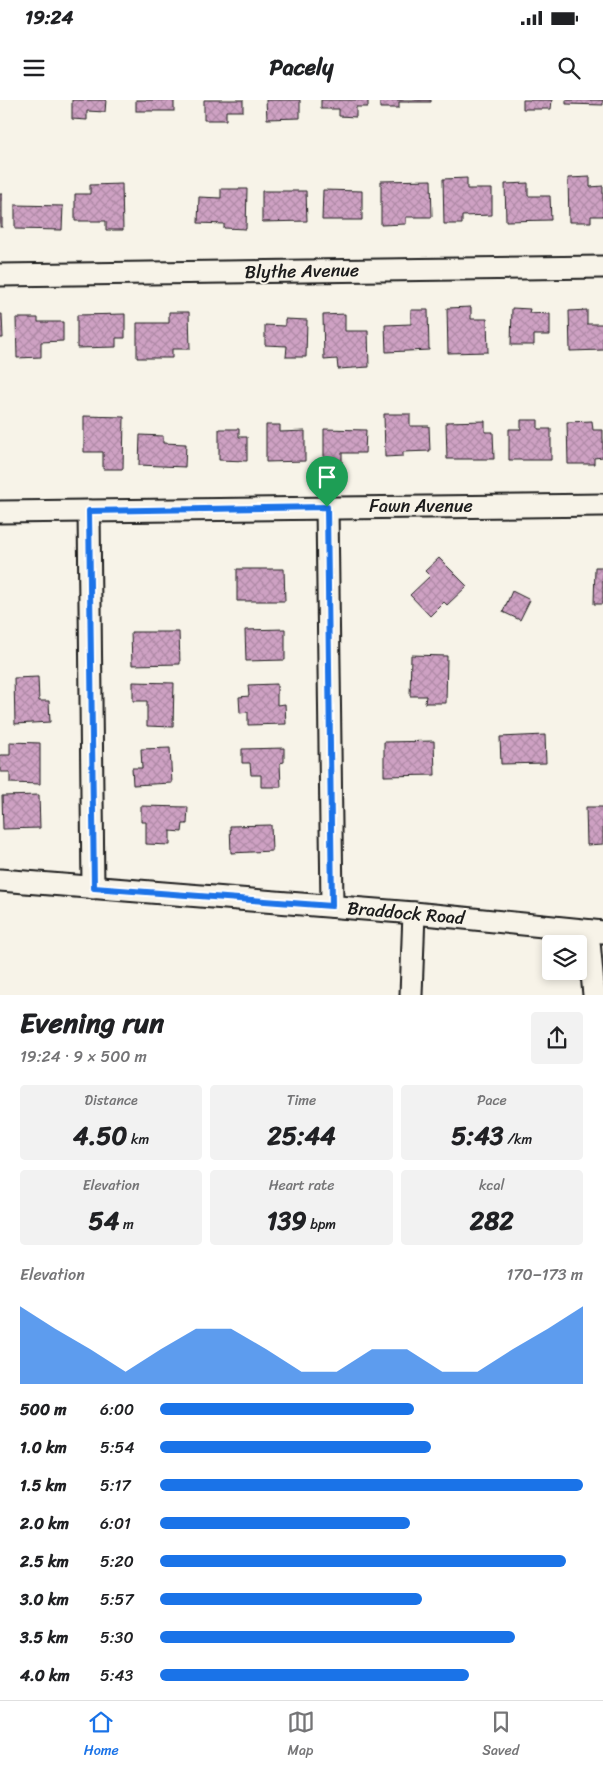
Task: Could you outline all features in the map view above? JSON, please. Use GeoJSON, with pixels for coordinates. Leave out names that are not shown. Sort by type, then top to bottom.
{"type":"FeatureCollection","features":[{"type":"Feature","properties":{"kind":"street","name":"Blythe Avenue"},"geometry":{"type":"LineString","coordinates":[[0,275],[603,267]]}},
{"type":"Feature","properties":{"kind":"street","name":"Fawn Avenue"},"geometry":{"type":"LineString","coordinates":[[0,512],[603,505]]}},
{"type":"Feature","properties":{"kind":"street"},"geometry":{"type":"LineString","coordinates":[[327,507],[332,906]]}},
{"type":"Feature","properties":{"kind":"street"},"geometry":{"type":"LineString","coordinates":[[89,511],[94,888]]}},
{"type":"Feature","properties":{"kind":"street","name":"Braddock Road"},"geometry":{"type":"LineString","coordinates":[[0,880],[414,913],[596,931]]}},
{"type":"Feature","properties":{"kind":"street"},"geometry":{"type":"LineString","coordinates":[[411,995],[414,913]]}},
{"type":"Feature","properties":{"kind":"street"},"geometry":{"type":"LineString","coordinates":[[594,995],[596,931]]}},
{"type":"Feature","properties":{"kind":"building"},"geometry":{"type":"Polygon","coordinates":[[[72,100],[106,100],[105,112],[87,111],[87,120],[72,119],[72,100]]]}},
{"type":"Feature","properties":{"kind":"building"},"geometry":{"type":"Polygon","coordinates":[[[136,100],[174,100],[174,111],[136,111],[136,100]]]}},
{"type":"Feature","properties":{"kind":"building"},"geometry":{"type":"Polygon","coordinates":[[[204,100],[243,100],[243,111],[226,111],[226,120],[204,120],[204,100]]]}},
{"type":"Feature","properties":{"kind":"building"},"geometry":{"type":"Polygon","coordinates":[[[266,100],[300,100],[300,118],[267,119],[266,100]]]}},
{"type":"Feature","properties":{"kind":"building"},"geometry":{"type":"Polygon","coordinates":[[[321,100],[368,100],[368,107],[356,107],[356,117],[339,116],[339,109],[321,109],[321,100]]]}},
{"type":"Feature","properties":{"kind":"building"},"geometry":{"type":"Polygon","coordinates":[[[380,100],[431,100],[431,102],[399,102],[399,108],[380,108],[380,100]]]}},
{"type":"Feature","properties":{"kind":"building"},"geometry":{"type":"Polygon","coordinates":[[[523,100],[552,100],[551,109],[523,109],[523,100]]]}},
{"type":"Feature","properties":{"kind":"building"},"geometry":{"type":"Polygon","coordinates":[[[566,100],[603,100],[603,105],[566,104],[566,100]]]}},
{"type":"Feature","properties":{"kind":"building"},"geometry":{"type":"Polygon","coordinates":[[[590,177],[590,187],[603,186],[603,216],[591,216],[591,222],[569,222],[568,178],[590,177]]]}},
{"type":"Feature","properties":{"kind":"building"},"geometry":{"type":"Polygon","coordinates":[[[467,178],[467,189],[492,189],[492,215],[462,216],[462,224],[444,224],[443,179],[467,178]]]}},
{"type":"Feature","properties":{"kind":"building"},"geometry":{"type":"Polygon","coordinates":[[[431,180],[432,217],[406,217],[406,224],[381,225],[381,181],[431,180]]]}},
{"type":"Feature","properties":{"kind":"building"},"geometry":{"type":"Polygon","coordinates":[[[528,183],[528,196],[550,196],[551,220],[506,221],[505,184],[528,183]]]}},
{"type":"Feature","properties":{"kind":"building"},"geometry":{"type":"Polygon","coordinates":[[[122,184],[123,230],[106,230],[106,221],[75,221],[75,194],[90,194],[90,185],[122,184]]]}},
{"type":"Feature","properties":{"kind":"building"},"geometry":{"type":"Polygon","coordinates":[[[221,189],[247,189],[246,229],[224,228],[224,224],[198,223],[199,197],[221,198],[221,189]]]}},
{"type":"Feature","properties":{"kind":"building"},"geometry":{"type":"Polygon","coordinates":[[[323,190],[362,191],[362,220],[322,220],[323,190]]]}},
{"type":"Feature","properties":{"kind":"building"},"geometry":{"type":"Polygon","coordinates":[[[262,191],[306,191],[307,221],[262,222],[262,191]]]}},
{"type":"Feature","properties":{"kind":"building"},"geometry":{"type":"Polygon","coordinates":[[[0,194],[2,194],[2,227],[0,227],[0,194]]]}},
{"type":"Feature","properties":{"kind":"building"},"geometry":{"type":"Polygon","coordinates":[[[15,205],[63,206],[62,230],[15,229],[15,205]]]}},
{"type":"Feature","properties":{"kind":"building"},"geometry":{"type":"Polygon","coordinates":[[[471,307],[471,319],[487,319],[488,352],[448,353],[447,308],[471,307]]]}},
{"type":"Feature","properties":{"kind":"building"},"geometry":{"type":"Polygon","coordinates":[[[512,308],[530,309],[529,313],[550,314],[550,335],[534,335],[534,345],[511,345],[512,308]]]}},
{"type":"Feature","properties":{"kind":"building"},"geometry":{"type":"Polygon","coordinates":[[[411,310],[428,310],[429,350],[386,352],[385,325],[411,324],[411,310]]]}},
{"type":"Feature","properties":{"kind":"building"},"geometry":{"type":"Polygon","coordinates":[[[587,310],[587,324],[603,324],[603,350],[570,351],[569,311],[587,310]]]}},
{"type":"Feature","properties":{"kind":"building"},"geometry":{"type":"Polygon","coordinates":[[[169,312],[189,312],[190,349],[172,349],[172,358],[137,358],[137,323],[169,323],[169,312]]]}},
{"type":"Feature","properties":{"kind":"building"},"geometry":{"type":"Polygon","coordinates":[[[0,314],[2,314],[3,338],[0,338],[0,314]]]}},
{"type":"Feature","properties":{"kind":"building"},"geometry":{"type":"Polygon","coordinates":[[[125,314],[125,338],[116,338],[116,347],[77,348],[77,315],[125,314]]]}},
{"type":"Feature","properties":{"kind":"building"},"geometry":{"type":"Polygon","coordinates":[[[345,314],[345,331],[368,331],[369,367],[338,369],[337,359],[324,360],[323,315],[345,314]]]}},
{"type":"Feature","properties":{"kind":"building"},"geometry":{"type":"Polygon","coordinates":[[[16,318],[38,318],[38,322],[63,322],[63,341],[41,342],[41,357],[17,358],[16,318]]]}},
{"type":"Feature","properties":{"kind":"building"},"geometry":{"type":"Polygon","coordinates":[[[285,319],[307,320],[306,357],[286,357],[287,346],[265,345],[265,325],[285,326],[285,319]]]}},
{"type":"Feature","properties":{"kind":"building"},"geometry":{"type":"Polygon","coordinates":[[[384,414],[410,414],[410,426],[429,426],[430,451],[403,452],[403,456],[385,457],[384,414]]]}},
{"type":"Feature","properties":{"kind":"building"},"geometry":{"type":"Polygon","coordinates":[[[84,416],[124,417],[123,469],[103,469],[103,452],[84,452],[84,416]]]}},
{"type":"Feature","properties":{"kind":"building"},"geometry":{"type":"Polygon","coordinates":[[[521,420],[538,420],[538,429],[551,429],[551,460],[509,460],[509,429],[521,429],[521,420]]]}},
{"type":"Feature","properties":{"kind":"building"},"geometry":{"type":"Polygon","coordinates":[[[485,421],[485,432],[493,432],[494,459],[447,459],[446,422],[485,421]]]}},
{"type":"Feature","properties":{"kind":"building"},"geometry":{"type":"Polygon","coordinates":[[[592,421],[593,430],[603,430],[603,457],[594,458],[594,464],[568,464],[567,422],[592,421]]]}},
{"type":"Feature","properties":{"kind":"building"},"geometry":{"type":"Polygon","coordinates":[[[266,425],[280,425],[280,432],[305,431],[305,461],[266,462],[266,425]]]}},
{"type":"Feature","properties":{"kind":"building"},"geometry":{"type":"Polygon","coordinates":[[[219,429],[239,429],[239,437],[247,437],[247,461],[219,460],[219,429]]]}},
{"type":"Feature","properties":{"kind":"building"},"geometry":{"type":"Polygon","coordinates":[[[324,429],[366,430],[365,453],[342,453],[342,463],[324,462],[324,429]]]}},
{"type":"Feature","properties":{"kind":"building"},"geometry":{"type":"Polygon","coordinates":[[[140,435],[163,436],[163,443],[186,444],[185,467],[139,465],[140,435]]]}},
{"type":"Feature","properties":{"kind":"building"},"geometry":{"type":"Polygon","coordinates":[[[439,558],[467,586],[447,605],[444,602],[430,616],[410,595],[430,576],[425,571],[439,558]]]}},
{"type":"Feature","properties":{"kind":"building"},"geometry":{"type":"Polygon","coordinates":[[[595,567],[603,567],[603,604],[594,604],[595,567]]]}},
{"type":"Feature","properties":{"kind":"building"},"geometry":{"type":"Polygon","coordinates":[[[237,569],[284,569],[285,601],[237,601],[237,569]]]}},
{"type":"Feature","properties":{"kind":"building"},"geometry":{"type":"Polygon","coordinates":[[[512,591],[530,600],[520,620],[503,612],[512,591]]]}},
{"type":"Feature","properties":{"kind":"building"},"geometry":{"type":"Polygon","coordinates":[[[285,629],[285,660],[246,661],[245,630],[285,629]]]}},
{"type":"Feature","properties":{"kind":"building"},"geometry":{"type":"Polygon","coordinates":[[[131,632],[179,632],[180,664],[132,665],[131,632]]]}},
{"type":"Feature","properties":{"kind":"building"},"geometry":{"type":"Polygon","coordinates":[[[411,655],[447,656],[446,703],[425,703],[426,696],[410,696],[411,655]]]}},
{"type":"Feature","properties":{"kind":"building"},"geometry":{"type":"Polygon","coordinates":[[[38,677],[39,701],[49,701],[50,722],[15,724],[14,678],[38,677]]]}},
{"type":"Feature","properties":{"kind":"building"},"geometry":{"type":"Polygon","coordinates":[[[133,682],[174,683],[173,727],[147,726],[147,701],[133,701],[133,682]]]}},
{"type":"Feature","properties":{"kind":"building"},"geometry":{"type":"Polygon","coordinates":[[[277,684],[277,705],[285,704],[286,724],[248,725],[248,712],[240,713],[239,697],[249,696],[248,685],[277,684]]]}},
{"type":"Feature","properties":{"kind":"building"},"geometry":{"type":"Polygon","coordinates":[[[545,735],[546,763],[501,764],[500,737],[545,735]]]}},
{"type":"Feature","properties":{"kind":"building"},"geometry":{"type":"Polygon","coordinates":[[[434,741],[435,775],[384,776],[384,742],[434,741]]]}},
{"type":"Feature","properties":{"kind":"building"},"geometry":{"type":"Polygon","coordinates":[[[10,742],[40,743],[40,784],[10,783],[10,772],[0,772],[0,755],[10,755],[10,742]]]}},
{"type":"Feature","properties":{"kind":"building"},"geometry":{"type":"Polygon","coordinates":[[[170,748],[172,783],[133,785],[132,768],[142,768],[141,749],[170,748]]]}},
{"type":"Feature","properties":{"kind":"building"},"geometry":{"type":"Polygon","coordinates":[[[284,748],[284,762],[280,763],[281,787],[261,787],[261,775],[251,775],[250,763],[242,763],[242,749],[284,748]]]}},
{"type":"Feature","properties":{"kind":"building"},"geometry":{"type":"Polygon","coordinates":[[[39,795],[40,828],[3,829],[2,796],[39,795]]]}},
{"type":"Feature","properties":{"kind":"building"},"geometry":{"type":"Polygon","coordinates":[[[141,806],[188,807],[187,824],[183,824],[182,832],[170,831],[170,845],[146,844],[146,822],[141,822],[141,806]]]}},
{"type":"Feature","properties":{"kind":"building"},"geometry":{"type":"Polygon","coordinates":[[[586,807],[603,807],[603,844],[587,845],[586,807]]]}},
{"type":"Feature","properties":{"kind":"building"},"geometry":{"type":"Polygon","coordinates":[[[271,825],[272,851],[231,853],[230,826],[271,825]]]}},
{"type":"Feature","properties":{"kind":"route"},"geometry":{"type":"LineString","coordinates":[[327,507],[332,906],[94,888],[89,511],[327,507]]}}]}
